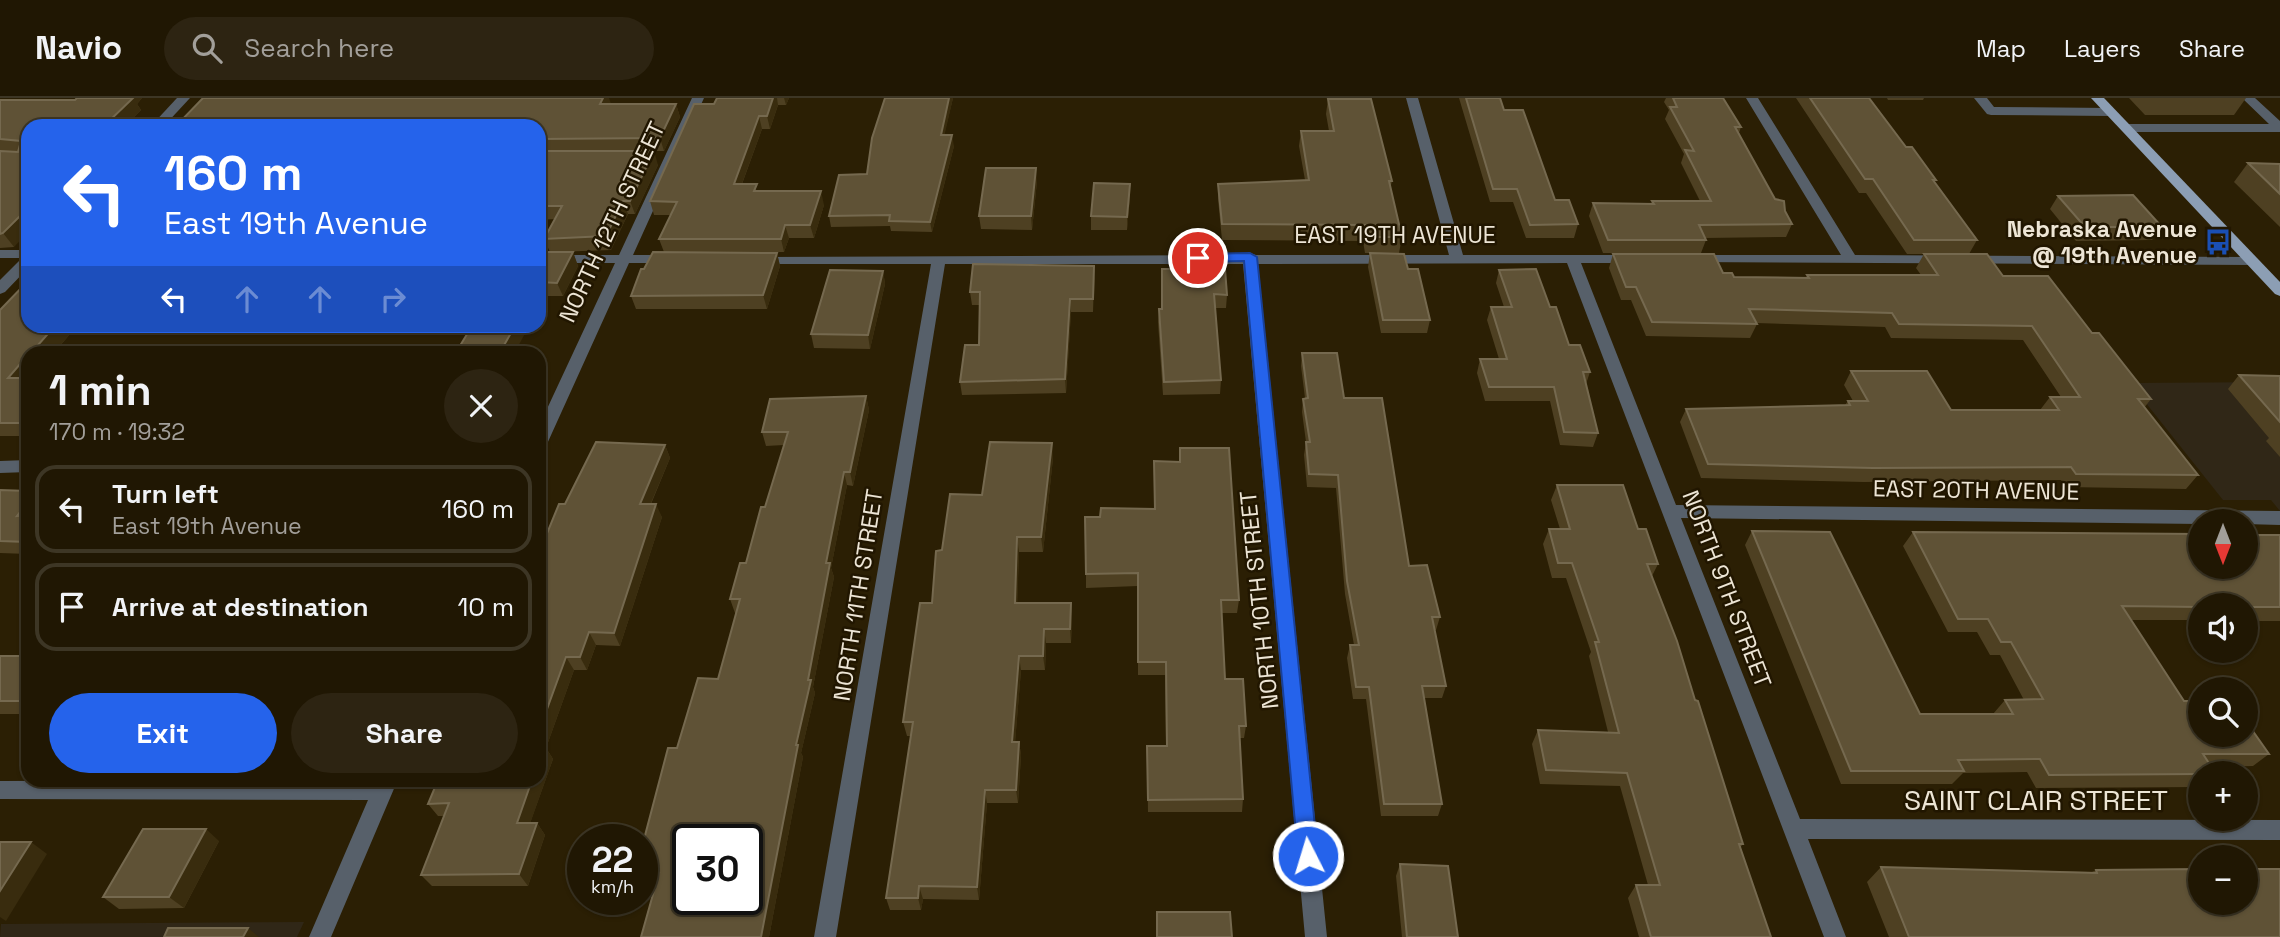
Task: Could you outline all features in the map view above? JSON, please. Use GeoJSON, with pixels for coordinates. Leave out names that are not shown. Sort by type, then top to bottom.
{"type":"FeatureCollection","features":[{"type":"Feature","properties":{"kind":"main road"},"geometry":{"type":"LineString","coordinates":[[2097,98],[2280,290]]}},
{"type":"Feature","properties":{"kind":"street"},"geometry":{"type":"LineString","coordinates":[[163,119],[184,98]]}},
{"type":"Feature","properties":{"kind":"street","name":"NORTH 12TH STREET"},"geometry":{"type":"LineString","coordinates":[[546,429],[624,259],[662,158],[698,98]]}},
{"type":"Feature","properties":{"kind":"street"},"geometry":{"type":"LineString","coordinates":[[1412,98],[1457,258]]}},
{"type":"Feature","properties":{"kind":"street"},"geometry":{"type":"LineString","coordinates":[[1752,98],[1850,259]]}},
{"type":"Feature","properties":{"kind":"street"},"geometry":{"type":"LineString","coordinates":[[1980,98],[1991,111],[2110,112]]}},
{"type":"Feature","properties":{"kind":"street"},"geometry":{"type":"LineString","coordinates":[[2248,98],[2280,128]]}},
{"type":"Feature","properties":{"kind":"street"},"geometry":{"type":"LineString","coordinates":[[2126,128],[2280,128]]}},
{"type":"Feature","properties":{"kind":"street"},"geometry":{"type":"LineString","coordinates":[[0,254],[21,254]]}},
{"type":"Feature","properties":{"kind":"street","name":"EAST 19TH AVENUE"},"geometry":{"type":"LineString","coordinates":[[737,260],[1250,257],[1656,259]]}},
{"type":"Feature","properties":{"kind":"street","name":"NORTH 10TH STREET"},"geometry":{"type":"LineString","coordinates":[[1250,257],[1316,937]]}},
{"type":"Feature","properties":{"kind":"street","name":"NORTH 9TH STREET"},"geometry":{"type":"LineString","coordinates":[[1572,258],[1835,937]]}},
{"type":"Feature","properties":{"kind":"street"},"geometry":{"type":"LineString","coordinates":[[546,259],[684,260]]}},
{"type":"Feature","properties":{"kind":"street"},"geometry":{"type":"LineString","coordinates":[[1684,259],[2251,261]]}},
{"type":"Feature","properties":{"kind":"street","name":"NORTH 11TH STREET"},"geometry":{"type":"LineString","coordinates":[[825,937],[939,260]]}},
{"type":"Feature","properties":{"kind":"street"},"geometry":{"type":"LineString","coordinates":[[0,289],[21,267]]}},
{"type":"Feature","properties":{"kind":"street"},"geometry":{"type":"LineString","coordinates":[[0,467],[21,467]]}},
{"type":"Feature","properties":{"kind":"street","name":"EAST 20TH AVENUE"},"geometry":{"type":"LineString","coordinates":[[1672,511],[2280,518]]}},
{"type":"Feature","properties":{"kind":"street"},"geometry":{"type":"LineString","coordinates":[[0,790],[289,787]]}},
{"type":"Feature","properties":{"kind":"street"},"geometry":{"type":"LineString","coordinates":[[320,937],[385,787]]}},
{"type":"Feature","properties":{"kind":"street","name":"SAINT CLAIR STREET"},"geometry":{"type":"LineString","coordinates":[[1793,829],[2280,830]]}},
{"type":"Feature","properties":{"kind":"shaded area"},"geometry":{"type":"Polygon","coordinates":[[[2280,382],[2280,511],[2271,500],[2223,500],[2130,383],[2280,382]]]}},
{"type":"Feature","properties":{"kind":"shaded area"},"geometry":{"type":"Polygon","coordinates":[[[304,922],[297,937],[0,937],[1,924],[304,922]]]}},
{"type":"Feature","properties":{"kind":"building"},"geometry":{"type":"Polygon","coordinates":[[[133,98],[111,119],[21,119],[21,141],[0,139],[0,100],[133,98]]]}},
{"type":"Feature","properties":{"kind":"building"},"geometry":{"type":"Polygon","coordinates":[[[203,98],[603,98],[600,104],[676,104],[660,138],[546,139],[546,119],[183,119],[203,98]]]}},
{"type":"Feature","properties":{"kind":"building"},"geometry":{"type":"Polygon","coordinates":[[[717,98],[773,98],[767,116],[759,116],[734,184],[757,184],[754,191],[821,191],[810,225],[785,225],[781,239],[659,239],[677,202],[650,201],[694,104],[714,104],[717,98]]]}},
{"type":"Feature","properties":{"kind":"building"},"geometry":{"type":"Polygon","coordinates":[[[885,98],[949,98],[941,135],[952,135],[930,222],[889,221],[890,215],[829,216],[839,175],[867,174],[872,138],[885,98]]]}},
{"type":"Feature","properties":{"kind":"building"},"geometry":{"type":"Polygon","coordinates":[[[1466,98],[1500,98],[1504,110],[1523,110],[1555,200],[1569,200],[1578,224],[1530,225],[1517,189],[1493,189],[1466,98]]]}},
{"type":"Feature","properties":{"kind":"building"},"geometry":{"type":"Polygon","coordinates":[[[1673,98],[1723,98],[1741,127],[1735,127],[1775,199],[1784,201],[1785,211],[1792,224],[1699,225],[1706,240],[1608,240],[1593,203],[1711,201],[1685,150],[1694,151],[1670,107],[1677,107],[1673,98]]]}},
{"type":"Feature","properties":{"kind":"building"},"geometry":{"type":"Polygon","coordinates":[[[1810,98],[1869,98],[1906,147],[1912,147],[1977,240],[1914,240],[1873,179],[1865,179],[1810,98]]]}},
{"type":"Feature","properties":{"kind":"building"},"geometry":{"type":"Polygon","coordinates":[[[1328,99],[1371,99],[1392,181],[1389,181],[1402,237],[1368,237],[1365,225],[1222,224],[1218,184],[1309,180],[1301,131],[1334,131],[1328,99]]]}},
{"type":"Feature","properties":{"kind":"building"},"geometry":{"type":"Polygon","coordinates":[[[21,141],[21,215],[0,234],[0,151],[18,152],[21,141]]]}},
{"type":"Feature","properties":{"kind":"building"},"geometry":{"type":"Polygon","coordinates":[[[546,151],[654,151],[630,201],[623,201],[606,236],[546,239],[562,206],[546,206],[546,151]]]}},
{"type":"Feature","properties":{"kind":"building"},"geometry":{"type":"Polygon","coordinates":[[[2248,163],[2280,164],[2280,194],[2248,163]]]}},
{"type":"Feature","properties":{"kind":"building"},"geometry":{"type":"Polygon","coordinates":[[[986,168],[1036,168],[1031,216],[979,216],[986,168]]]}},
{"type":"Feature","properties":{"kind":"building"},"geometry":{"type":"Polygon","coordinates":[[[1094,183],[1130,184],[1127,217],[1091,216],[1094,183]]]}},
{"type":"Feature","properties":{"kind":"building"},"geometry":{"type":"Polygon","coordinates":[[[2133,195],[2162,227],[2085,227],[2058,196],[2133,195]]]}},
{"type":"Feature","properties":{"kind":"building"},"geometry":{"type":"Polygon","coordinates":[[[546,252],[573,252],[557,283],[546,282],[546,252]]]}},
{"type":"Feature","properties":{"kind":"building"},"geometry":{"type":"Polygon","coordinates":[[[653,252],[777,253],[763,295],[631,296],[641,269],[644,269],[653,252]]]}},
{"type":"Feature","properties":{"kind":"building"},"geometry":{"type":"Polygon","coordinates":[[[1370,253],[1404,254],[1408,269],[1418,269],[1430,320],[1383,320],[1370,253]]]}},
{"type":"Feature","properties":{"kind":"building"},"geometry":{"type":"Polygon","coordinates":[[[1613,254],[1714,254],[1723,273],[1732,273],[1734,277],[1809,278],[1807,275],[1938,275],[1924,254],[1987,254],[2003,276],[2048,276],[2092,333],[2099,333],[2151,399],[2138,399],[2198,475],[2076,474],[2071,467],[1873,468],[1708,464],[1686,409],[1850,405],[1848,401],[1868,401],[1851,371],[1927,371],[1951,410],[2059,410],[2050,397],[2080,397],[2032,326],[1899,324],[1892,313],[1749,309],[1757,324],[1652,322],[1636,287],[1626,287],[1613,254]]]}},
{"type":"Feature","properties":{"kind":"building"},"geometry":{"type":"Polygon","coordinates":[[[973,264],[1094,266],[1093,299],[1070,299],[1065,379],[960,382],[965,345],[979,345],[980,292],[970,292],[973,264]]]}},
{"type":"Feature","properties":{"kind":"building"},"geometry":{"type":"Polygon","coordinates":[[[1162,269],[1225,269],[1227,295],[1214,294],[1221,380],[1164,382],[1159,309],[1162,309],[1162,269]]]}},
{"type":"Feature","properties":{"kind":"building"},"geometry":{"type":"Polygon","coordinates":[[[1536,269],[1550,307],[1556,307],[1569,345],[1580,345],[1590,372],[1583,372],[1598,433],[1564,432],[1554,387],[1489,387],[1480,359],[1507,359],[1491,307],[1512,307],[1499,270],[1536,269]]]}},
{"type":"Feature","properties":{"kind":"building"},"geometry":{"type":"Polygon","coordinates":[[[830,270],[883,271],[868,335],[811,334],[830,270]]]}},
{"type":"Feature","properties":{"kind":"building"},"geometry":{"type":"Polygon","coordinates":[[[21,288],[21,333],[49,333],[37,346],[21,346],[21,363],[8,378],[21,378],[21,423],[0,423],[0,310],[21,288]]]}},
{"type":"Feature","properties":{"kind":"building"},"geometry":{"type":"Polygon","coordinates":[[[468,333],[511,333],[504,346],[460,346],[468,333]]]}},
{"type":"Feature","properties":{"kind":"building"},"geometry":{"type":"Polygon","coordinates":[[[1302,353],[1337,353],[1344,398],[1382,398],[1409,566],[1427,565],[1440,617],[1432,617],[1446,686],[1422,686],[1442,804],[1384,804],[1369,687],[1356,687],[1350,645],[1359,645],[1347,581],[1338,475],[1309,474],[1306,442],[1310,442],[1303,399],[1308,398],[1302,353]]]}},
{"type":"Feature","properties":{"kind":"building"},"geometry":{"type":"Polygon","coordinates":[[[2239,375],[2280,376],[2280,422],[2239,375]]]}},
{"type":"Feature","properties":{"kind":"building"},"geometry":{"type":"Polygon","coordinates":[[[866,396],[850,472],[844,472],[826,563],[830,563],[808,680],[811,680],[796,745],[761,937],[641,937],[647,915],[658,915],[658,824],[648,824],[668,748],[677,748],[698,678],[718,679],[740,599],[730,599],[740,563],[746,563],[761,507],[765,507],[788,432],[762,432],[770,399],[866,396]]]}},
{"type":"Feature","properties":{"kind":"building"},"geometry":{"type":"Polygon","coordinates":[[[596,442],[665,445],[640,504],[656,504],[614,633],[589,632],[580,657],[566,657],[546,712],[546,536],[559,504],[565,504],[596,442]]]}},
{"type":"Feature","properties":{"kind":"building"},"geometry":{"type":"Polygon","coordinates":[[[990,442],[1052,443],[1041,537],[1017,537],[1015,603],[1071,603],[1070,629],[1044,629],[1043,656],[1019,656],[1012,742],[1019,742],[1016,790],[985,790],[977,887],[919,886],[918,898],[886,898],[913,722],[903,722],[920,603],[932,603],[936,551],[942,550],[950,494],[982,495],[990,442]]]}},
{"type":"Feature","properties":{"kind":"building"},"geometry":{"type":"Polygon","coordinates":[[[1180,448],[1229,448],[1239,600],[1221,600],[1225,679],[1243,679],[1246,726],[1239,726],[1243,799],[1148,800],[1147,746],[1167,746],[1166,662],[1138,662],[1138,573],[1086,574],[1085,517],[1100,517],[1101,508],[1155,509],[1154,461],[1180,462],[1180,448]]]}},
{"type":"Feature","properties":{"kind":"building"},"geometry":{"type":"Polygon","coordinates":[[[1557,485],[1623,485],[1638,529],[1646,529],[1658,564],[1647,564],[1677,641],[1695,700],[1698,701],[1743,844],[1739,844],[1771,937],[1651,937],[1636,885],[1660,885],[1627,773],[1546,770],[1538,730],[1619,733],[1595,642],[1599,642],[1572,563],[1558,563],[1549,529],[1570,529],[1557,485]]]}},
{"type":"Feature","properties":{"kind":"building"},"geometry":{"type":"Polygon","coordinates":[[[0,490],[21,491],[21,511],[17,516],[21,516],[21,542],[0,541],[0,490]]]}},
{"type":"Feature","properties":{"kind":"building"},"geometry":{"type":"Polygon","coordinates":[[[1752,531],[1830,532],[1920,714],[2013,714],[2005,700],[2043,699],[2011,642],[2001,642],[1988,619],[1958,619],[1913,532],[2188,534],[2188,579],[2258,579],[2258,535],[2280,535],[2280,607],[2258,607],[2258,593],[2188,593],[2188,607],[2122,606],[2184,701],[2188,701],[2188,747],[2258,747],[2258,738],[2269,754],[2203,754],[2208,761],[2188,761],[2188,774],[2049,775],[2040,759],[1958,760],[1964,771],[1851,771],[1752,531]]]}},
{"type":"Feature","properties":{"kind":"building"},"geometry":{"type":"Polygon","coordinates":[[[0,656],[21,656],[21,701],[0,701],[0,656]]]}},
{"type":"Feature","properties":{"kind":"building"},"geometry":{"type":"Polygon","coordinates":[[[435,787],[530,787],[517,823],[537,823],[519,874],[421,875],[449,803],[428,804],[435,787]]]}},
{"type":"Feature","properties":{"kind":"building"},"geometry":{"type":"Polygon","coordinates":[[[143,829],[206,829],[169,897],[103,897],[143,829]]]}},
{"type":"Feature","properties":{"kind":"building"},"geometry":{"type":"Polygon","coordinates":[[[0,842],[31,842],[0,891],[0,842]]]}},
{"type":"Feature","properties":{"kind":"building"},"geometry":{"type":"Polygon","coordinates":[[[1400,864],[1448,866],[1458,937],[1407,937],[1400,864]]]}},
{"type":"Feature","properties":{"kind":"building"},"geometry":{"type":"Polygon","coordinates":[[[1881,867],[2097,873],[2096,870],[2188,869],[2188,915],[2258,915],[2258,869],[2280,869],[2280,937],[1909,937],[1881,867]]]}},
{"type":"Feature","properties":{"kind":"building"},"geometry":{"type":"Polygon","coordinates":[[[1157,912],[1230,912],[1232,937],[1157,937],[1157,912]]]}},
{"type":"Feature","properties":{"kind":"building"},"geometry":{"type":"Polygon","coordinates":[[[168,928],[248,928],[243,937],[164,937],[168,928]]]}},
{"type":"Feature","properties":{"kind":"place","name":"Nebraska Avenue @ 19th Avenue"},"geometry":{"type":"Point","coordinates":[2218,242]}},
{"type":"Feature","properties":{"kind":"route"},"geometry":{"type":"LineString","coordinates":[[1198,258],[1250,257],[1308,856]]}}]}
